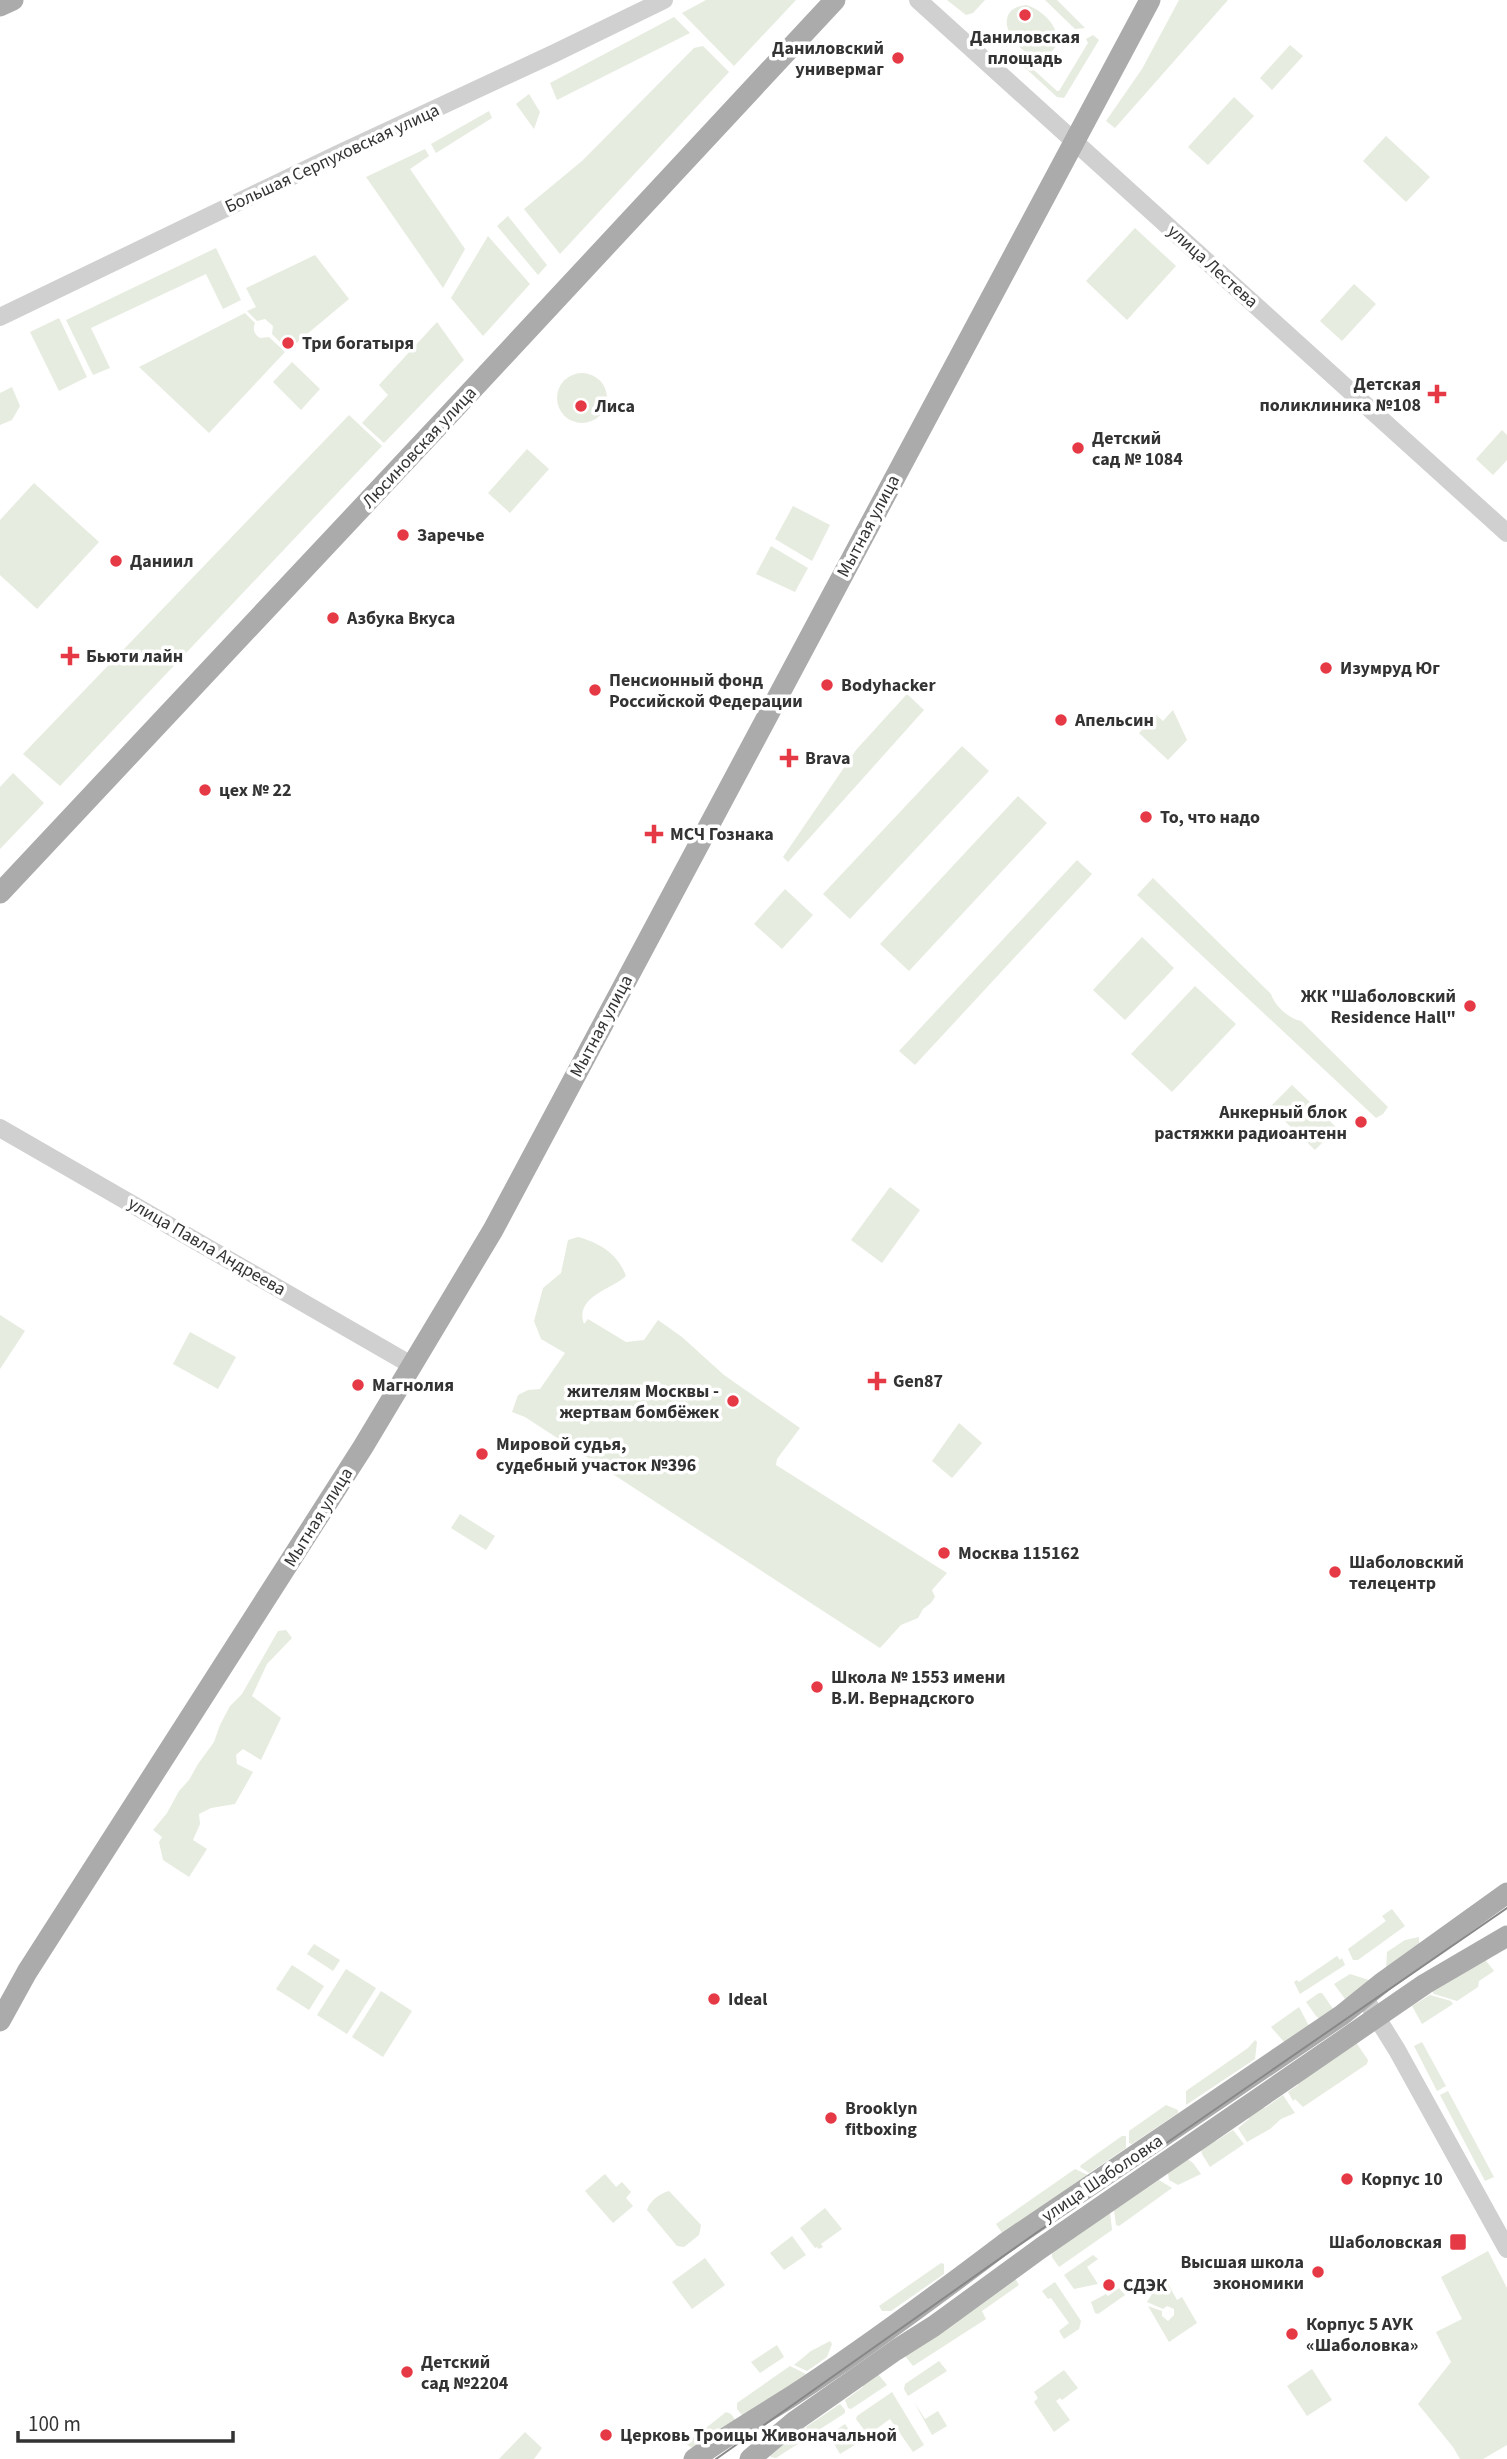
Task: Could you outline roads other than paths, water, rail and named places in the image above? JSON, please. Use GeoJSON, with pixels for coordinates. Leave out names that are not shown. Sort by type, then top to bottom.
{"type":"FeatureCollection","features":[{"type":"Feature","properties":{"kind":"main road"},"geometry":{"type":"LineString","coordinates":[[0,6],[13,0]]}},
{"type":"Feature","properties":{"kind":"main road","name":"Мытная улица"},"geometry":{"type":"LineString","coordinates":[[0,2021],[27,1972],[269,1596],[493,1230],[1150,0]]}},
{"type":"Feature","properties":{"kind":"main road","name":"Люсиновская улица"},"geometry":{"type":"LineString","coordinates":[[0,893],[444,421],[832,2]]}},
{"type":"Feature","properties":{"kind":"main road","name":"улица Шаболовка"},"geometry":{"type":"LineString","coordinates":[[694,2459],[744,2424],[799,2391],[1004,2244],[1342,2015],[1507,1893]]}},
{"type":"Feature","properties":{"kind":"main road","name":"улица Шаболовка"},"geometry":{"type":"LineString","coordinates":[[750,2459],[795,2421],[934,2326],[1041,2248],[1425,1984],[1507,1936]]}},
{"type":"Feature","properties":{"kind":"street","name":"Большая Серпуховская улица"},"geometry":{"type":"LineString","coordinates":[[0,317],[664,0]]}},
{"type":"Feature","properties":{"kind":"street","name":"улица Лестева"},"geometry":{"type":"LineString","coordinates":[[918,0],[1507,533]]}},
{"type":"Feature","properties":{"kind":"street","name":"улица Павла Андреева"},"geometry":{"type":"LineString","coordinates":[[0,1128],[412,1366]]}},
{"type":"Feature","properties":{"kind":"street"},"geometry":{"type":"LineString","coordinates":[[1364,1997],[1507,2249]]}},
{"type":"Feature","properties":{"kind":"tram line"},"geometry":{"type":"LineString","coordinates":[[716,2459],[1036,2233],[1507,1908]]}},
{"type":"Feature","properties":{"kind":"place","name":"Даниловская площадь"},"geometry":{"type":"Point","coordinates":[1025,15]}},
{"type":"Feature","properties":{"kind":"place","name":"Даниловский универмаг"},"geometry":{"type":"Point","coordinates":[898,58]}},
{"type":"Feature","properties":{"kind":"place","name":"Три богатыря"},"geometry":{"type":"Point","coordinates":[288,343]}},
{"type":"Feature","properties":{"kind":"place","name":"Детская поликлиника №108"},"geometry":{"type":"Point","coordinates":[1437,394]}},
{"type":"Feature","properties":{"kind":"place","name":"Лиса"},"geometry":{"type":"Point","coordinates":[581,406]}},
{"type":"Feature","properties":{"kind":"place","name":"Детский сад № 1084"},"geometry":{"type":"Point","coordinates":[1078,448]}},
{"type":"Feature","properties":{"kind":"place","name":"Заречье"},"geometry":{"type":"Point","coordinates":[403,535]}},
{"type":"Feature","properties":{"kind":"place","name":"Даниил"},"geometry":{"type":"Point","coordinates":[116,561]}},
{"type":"Feature","properties":{"kind":"place","name":"Азбука Вкуса"},"geometry":{"type":"Point","coordinates":[333,618]}},
{"type":"Feature","properties":{"kind":"place","name":"Бьюти лайн"},"geometry":{"type":"Point","coordinates":[70,656]}},
{"type":"Feature","properties":{"kind":"place","name":"Изумруд Юг"},"geometry":{"type":"Point","coordinates":[1326,668]}},
{"type":"Feature","properties":{"kind":"place","name":"Bodyhacker"},"geometry":{"type":"Point","coordinates":[827,685]}},
{"type":"Feature","properties":{"kind":"place","name":"Пенсионный фонд Российской Федерации"},"geometry":{"type":"Point","coordinates":[595,690]}},
{"type":"Feature","properties":{"kind":"place","name":"Апельсин"},"geometry":{"type":"Point","coordinates":[1061,720]}},
{"type":"Feature","properties":{"kind":"place","name":"Brava"},"geometry":{"type":"Point","coordinates":[789,758]}},
{"type":"Feature","properties":{"kind":"place","name":"цех № 22"},"geometry":{"type":"Point","coordinates":[205,790]}},
{"type":"Feature","properties":{"kind":"place","name":"То, что надо"},"geometry":{"type":"Point","coordinates":[1146,817]}},
{"type":"Feature","properties":{"kind":"place","name":"МСЧ Гознака"},"geometry":{"type":"Point","coordinates":[654,834]}},
{"type":"Feature","properties":{"kind":"place","name":"ЖК \"Шаболовский Residence Hall\""},"geometry":{"type":"Point","coordinates":[1470,1006]}},
{"type":"Feature","properties":{"kind":"place","name":"Анкерный блок растяжки радиоантенн"},"geometry":{"type":"Point","coordinates":[1361,1122]}},
{"type":"Feature","properties":{"kind":"place","name":"Gen87"},"geometry":{"type":"Point","coordinates":[877,1381]}},
{"type":"Feature","properties":{"kind":"place","name":"Магнолия"},"geometry":{"type":"Point","coordinates":[358,1385]}},
{"type":"Feature","properties":{"kind":"place","name":"жителям Москвы - жертвам бомбёжек"},"geometry":{"type":"Point","coordinates":[733,1401]}},
{"type":"Feature","properties":{"kind":"place","name":"Мировой судья, судебный участок №396"},"geometry":{"type":"Point","coordinates":[482,1454]}},
{"type":"Feature","properties":{"kind":"place","name":"Москва 115162"},"geometry":{"type":"Point","coordinates":[944,1553]}},
{"type":"Feature","properties":{"kind":"place","name":"Шаболовский телецентр"},"geometry":{"type":"Point","coordinates":[1335,1572]}},
{"type":"Feature","properties":{"kind":"place","name":"Школа № 1553 имени В.И. Вернадского"},"geometry":{"type":"Point","coordinates":[817,1687]}},
{"type":"Feature","properties":{"kind":"place","name":"Ideal"},"geometry":{"type":"Point","coordinates":[714,1999]}},
{"type":"Feature","properties":{"kind":"place","name":"Brooklyn fitboxing"},"geometry":{"type":"Point","coordinates":[831,2118]}},
{"type":"Feature","properties":{"kind":"place","name":"Корпус 10"},"geometry":{"type":"Point","coordinates":[1347,2179]}},
{"type":"Feature","properties":{"kind":"place","name":"Шаболовская"},"geometry":{"type":"Point","coordinates":[1458,2242]}},
{"type":"Feature","properties":{"kind":"place","name":"Высшая школа экономики"},"geometry":{"type":"Point","coordinates":[1318,2272]}},
{"type":"Feature","properties":{"kind":"place","name":"СДЭК"},"geometry":{"type":"Point","coordinates":[1109,2285]}},
{"type":"Feature","properties":{"kind":"place","name":"Корпус 5 АУК «Шаболовка»"},"geometry":{"type":"Point","coordinates":[1292,2334]}},
{"type":"Feature","properties":{"kind":"place","name":"Детский сад №2204"},"geometry":{"type":"Point","coordinates":[407,2372]}},
{"type":"Feature","properties":{"kind":"place","name":"Церковь Троицы Живоначальной"},"geometry":{"type":"Point","coordinates":[606,2435]}}]}
